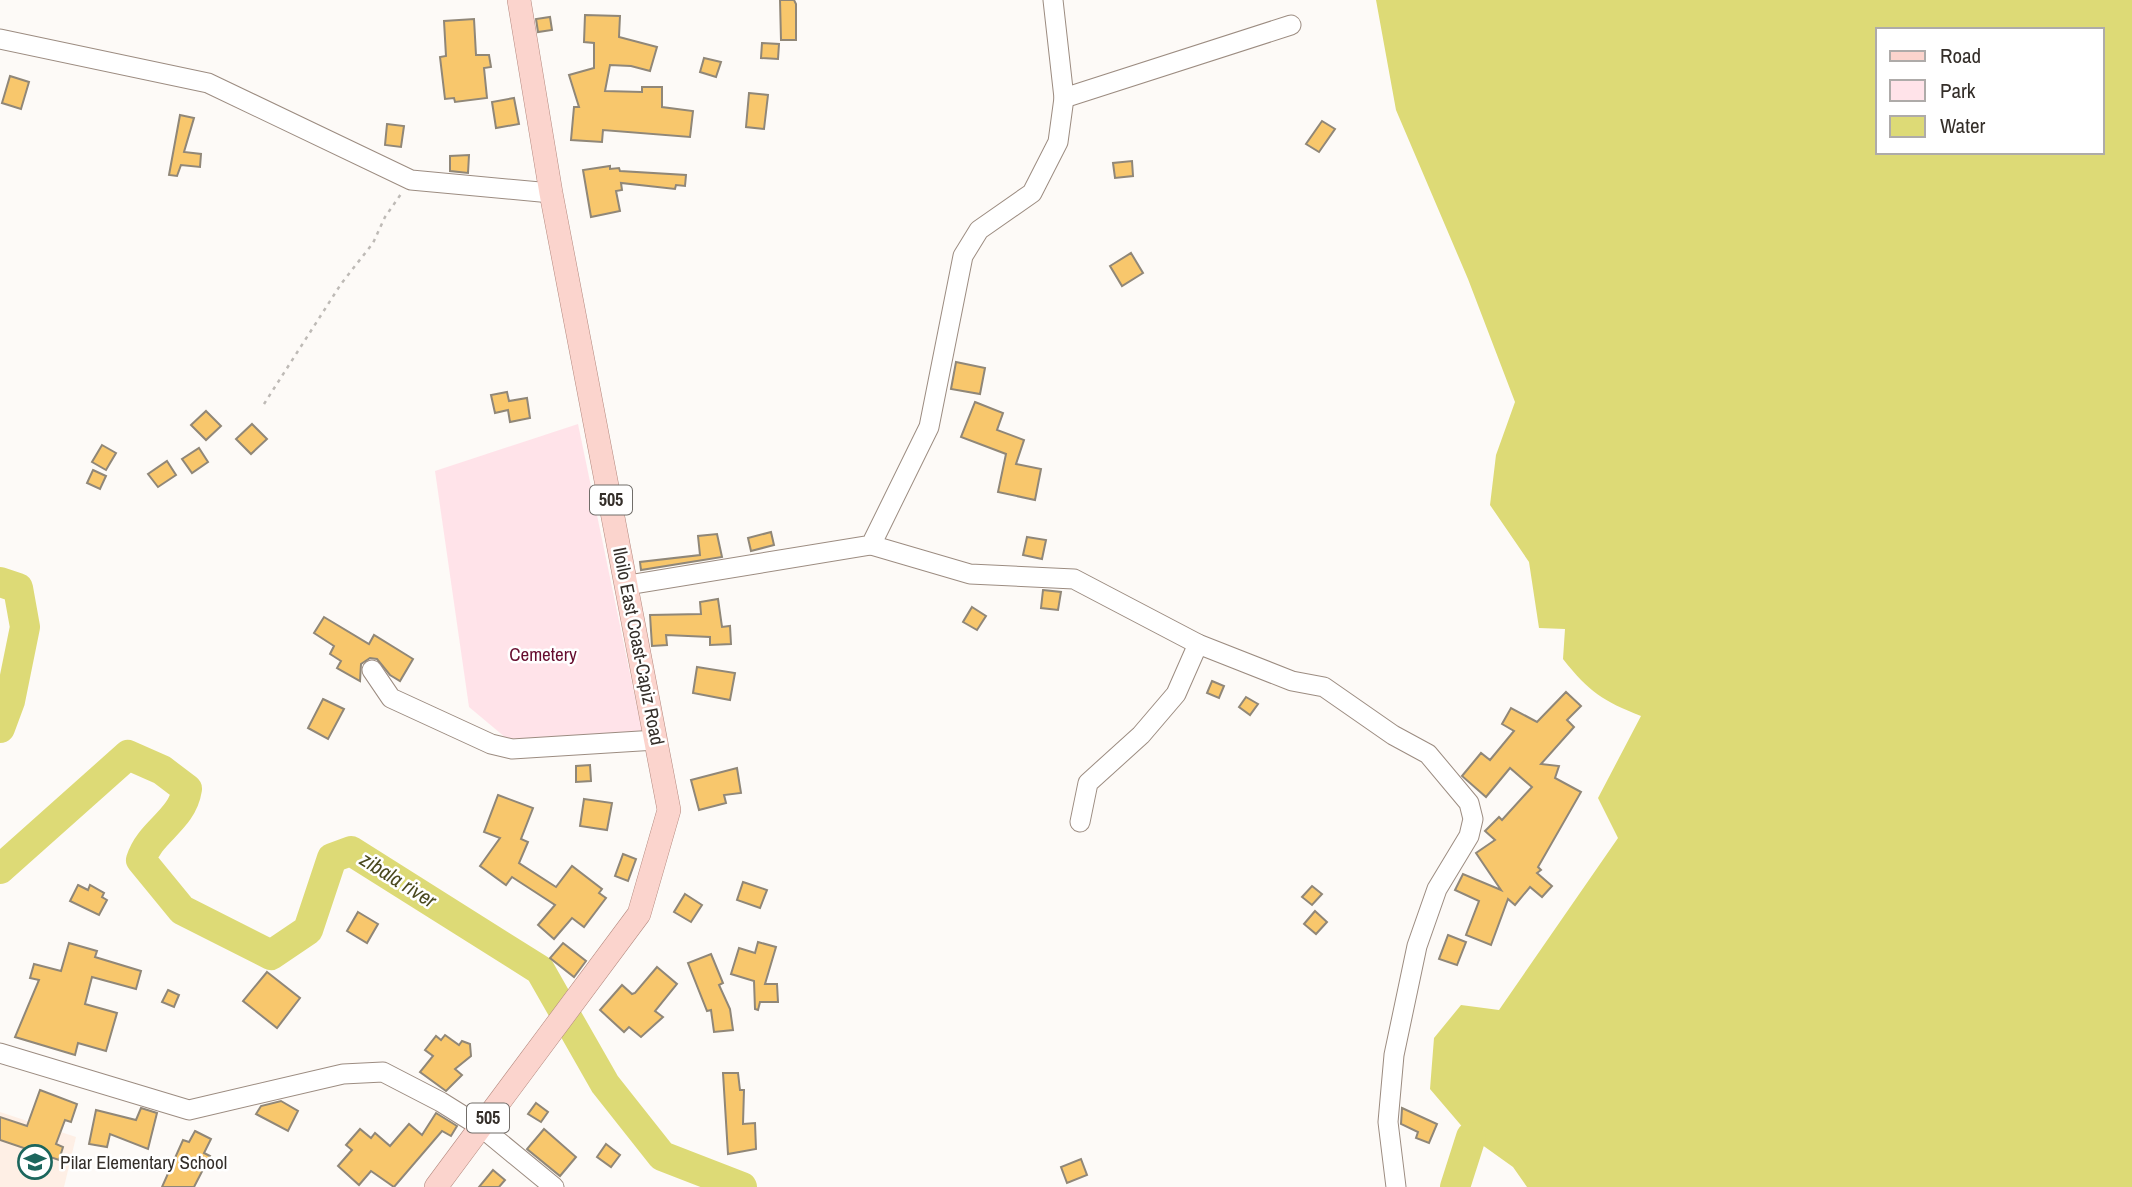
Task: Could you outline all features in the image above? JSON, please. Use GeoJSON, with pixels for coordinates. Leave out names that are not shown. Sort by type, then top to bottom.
{"type":"FeatureCollection","features":[{"type":"Feature","properties":{"kind":"main road","name":"Iloilo East Coast-Capiz Road"},"geometry":{"type":"LineString","coordinates":[[436,1187],[639,914],[669,810],[551,193],[519,0]]}},
{"type":"Feature","properties":{"kind":"street"},"geometry":{"type":"LineString","coordinates":[[872,545],[929,427],[963,256],[979,230],[1032,193],[1058,142],[1064,98],[1053,0]]}},
{"type":"Feature","properties":{"kind":"street"},"geometry":{"type":"LineString","coordinates":[[1064,98],[1291,25]]}},
{"type":"Feature","properties":{"kind":"street"},"geometry":{"type":"LineString","coordinates":[[0,39],[208,83],[411,180],[551,193]]}},
{"type":"Feature","properties":{"kind":"street"},"geometry":{"type":"LineString","coordinates":[[628,586],[872,545],[970,574],[1074,579],[1198,644],[1292,681],[1324,687],[1393,735],[1428,754],[1469,803],[1473,819],[1469,836],[1433,901],[1417,946],[1394,1055],[1388,1122],[1396,1187]]}},
{"type":"Feature","properties":{"kind":"street"},"geometry":{"type":"LineString","coordinates":[[1080,822],[1088,783],[1141,735],[1175,694],[1198,644]]}},
{"type":"Feature","properties":{"kind":"street"},"geometry":{"type":"LineString","coordinates":[[372,670],[391,698],[491,744],[512,749],[656,740]]}},
{"type":"Feature","properties":{"kind":"street"},"geometry":{"type":"LineString","coordinates":[[0,1054],[189,1110],[343,1074],[383,1072],[413,1090],[441,1102],[481,1127],[554,1187]]}},
{"type":"Feature","properties":{"kind":"path"},"geometry":{"type":"LineString","coordinates":[[264,404],[411,180]]}},
{"type":"Feature","properties":{"kind":"shaded area","name":"Pilar Elementary School"},"geometry":{"type":"Polygon","coordinates":[[[0,1112],[76,1137],[64,1187],[0,1187],[0,1112]]]}},
{"type":"Feature","properties":{"kind":"green space","name":"Cemetery"},"geometry":{"type":"Polygon","coordinates":[[[578,424],[643,736],[512,743],[469,707],[435,471],[578,424]]]}},
{"type":"Feature","properties":{"kind":"water"},"geometry":{"type":"Polygon","coordinates":[[[1376,0],[2132,0],[2132,1187],[1527,1187],[1513,1167],[1471,1137],[1430,1089],[1434,1038],[1461,1005],[1499,1010],[1618,838],[1598,798],[1641,716],[1616,705],[1589,688],[1572,670],[1563,659],[1565,629],[1539,628],[1529,562],[1490,505],[1496,455],[1515,402],[1468,279],[1396,110],[1376,0]]]}},
{"type":"Feature","properties":{"kind":"building"},"geometry":{"type":"Polygon","coordinates":[[[780,0],[794,0],[796,4],[796,40],[781,40],[780,0]]]}},
{"type":"Feature","properties":{"kind":"building"},"geometry":{"type":"Polygon","coordinates":[[[585,15],[620,16],[619,37],[657,47],[650,71],[631,66],[610,65],[605,91],[642,92],[642,87],[662,87],[662,107],[693,111],[690,137],[603,130],[602,142],[571,140],[574,107],[579,107],[569,75],[594,68],[594,43],[584,42],[585,15]]]}},
{"type":"Feature","properties":{"kind":"building"},"geometry":{"type":"Polygon","coordinates":[[[550,17],[552,30],[538,32],[536,19],[550,17]]]}},
{"type":"Feature","properties":{"kind":"building"},"geometry":{"type":"Polygon","coordinates":[[[474,19],[476,55],[489,55],[491,67],[484,68],[487,98],[455,102],[454,98],[445,99],[440,57],[446,56],[444,21],[474,19]]]}},
{"type":"Feature","properties":{"kind":"building"},"geometry":{"type":"Polygon","coordinates":[[[762,43],[779,44],[778,59],[761,58],[762,43]]]}},
{"type":"Feature","properties":{"kind":"building"},"geometry":{"type":"Polygon","coordinates":[[[704,58],[721,62],[716,77],[700,72],[704,58]]]}},
{"type":"Feature","properties":{"kind":"building"},"geometry":{"type":"Polygon","coordinates":[[[10,76],[29,82],[21,109],[2,103],[10,76]]]}},
{"type":"Feature","properties":{"kind":"building"},"geometry":{"type":"Polygon","coordinates":[[[749,93],[768,95],[764,129],[746,127],[749,93]]]}},
{"type":"Feature","properties":{"kind":"building"},"geometry":{"type":"Polygon","coordinates":[[[514,98],[519,124],[496,128],[492,102],[514,98]]]}},
{"type":"Feature","properties":{"kind":"building"},"geometry":{"type":"Polygon","coordinates":[[[180,115],[194,118],[184,152],[201,154],[200,167],[181,165],[177,176],[169,175],[180,115]]]}},
{"type":"Feature","properties":{"kind":"building"},"geometry":{"type":"Polygon","coordinates":[[[1322,121],[1335,129],[1319,152],[1306,144],[1322,121]]]}},
{"type":"Feature","properties":{"kind":"building"},"geometry":{"type":"Polygon","coordinates":[[[387,124],[404,126],[401,147],[385,145],[387,124]]]}},
{"type":"Feature","properties":{"kind":"building"},"geometry":{"type":"Polygon","coordinates":[[[469,155],[468,173],[450,171],[450,156],[469,155]]]}},
{"type":"Feature","properties":{"kind":"building"},"geometry":{"type":"Polygon","coordinates":[[[1132,161],[1133,176],[1115,178],[1113,163],[1132,161]]]}},
{"type":"Feature","properties":{"kind":"building"},"geometry":{"type":"Polygon","coordinates":[[[610,166],[610,169],[619,168],[620,171],[686,175],[685,186],[676,185],[675,189],[621,183],[622,190],[616,191],[620,211],[591,217],[583,170],[610,166]]]}},
{"type":"Feature","properties":{"kind":"building"},"geometry":{"type":"Polygon","coordinates":[[[1131,253],[1143,273],[1122,286],[1110,266],[1131,253]]]}},
{"type":"Feature","properties":{"kind":"building"},"geometry":{"type":"Polygon","coordinates":[[[956,362],[985,368],[980,394],[951,389],[956,362]]]}},
{"type":"Feature","properties":{"kind":"building"},"geometry":{"type":"Polygon","coordinates":[[[507,392],[509,401],[527,398],[530,418],[510,422],[508,410],[495,413],[491,395],[507,392]]]}},
{"type":"Feature","properties":{"kind":"building"},"geometry":{"type":"Polygon","coordinates":[[[975,402],[1003,413],[997,430],[1024,440],[1016,464],[1041,469],[1035,500],[998,492],[1006,454],[961,437],[975,402]]]}},
{"type":"Feature","properties":{"kind":"building"},"geometry":{"type":"Polygon","coordinates":[[[206,411],[221,426],[206,440],[191,425],[206,411]]]}},
{"type":"Feature","properties":{"kind":"building"},"geometry":{"type":"Polygon","coordinates":[[[252,424],[267,439],[251,454],[236,439],[252,424]]]}},
{"type":"Feature","properties":{"kind":"building"},"geometry":{"type":"Polygon","coordinates":[[[102,445],[116,453],[106,470],[92,462],[102,445]]]}},
{"type":"Feature","properties":{"kind":"building"},"geometry":{"type":"Polygon","coordinates":[[[199,448],[208,462],[192,473],[182,459],[199,448]]]}},
{"type":"Feature","properties":{"kind":"building"},"geometry":{"type":"Polygon","coordinates":[[[167,461],[176,475],[158,487],[148,474],[167,461]]]}},
{"type":"Feature","properties":{"kind":"building"},"geometry":{"type":"Polygon","coordinates":[[[93,470],[106,476],[100,489],[87,483],[93,470]]]}},
{"type":"Feature","properties":{"kind":"building"},"geometry":{"type":"Polygon","coordinates":[[[771,532],[774,545],[751,551],[748,538],[771,532]]]}},
{"type":"Feature","properties":{"kind":"building"},"geometry":{"type":"Polygon","coordinates":[[[717,534],[722,557],[641,570],[640,562],[700,555],[698,536],[717,534]]]}},
{"type":"Feature","properties":{"kind":"building"},"geometry":{"type":"Polygon","coordinates":[[[1027,537],[1046,540],[1042,559],[1023,555],[1027,537]]]}},
{"type":"Feature","properties":{"kind":"building"},"geometry":{"type":"Polygon","coordinates":[[[1043,590],[1061,592],[1058,610],[1041,608],[1043,590]]]}},
{"type":"Feature","properties":{"kind":"building"},"geometry":{"type":"Polygon","coordinates":[[[718,599],[722,627],[730,626],[731,644],[710,645],[710,637],[666,635],[667,645],[652,646],[650,615],[701,614],[700,602],[718,599]]]}},
{"type":"Feature","properties":{"kind":"building"},"geometry":{"type":"Polygon","coordinates":[[[972,607],[986,616],[977,630],[963,622],[972,607]]]}},
{"type":"Feature","properties":{"kind":"building"},"geometry":{"type":"Polygon","coordinates":[[[324,617],[369,644],[374,635],[413,659],[400,681],[390,675],[377,659],[370,658],[361,664],[360,681],[337,668],[341,661],[330,654],[334,646],[314,633],[324,617]]]}},
{"type":"Feature","properties":{"kind":"building"},"geometry":{"type":"Polygon","coordinates":[[[697,667],[735,673],[730,700],[693,693],[697,667]]]}},
{"type":"Feature","properties":{"kind":"building"},"geometry":{"type":"Polygon","coordinates":[[[1212,681],[1224,686],[1219,698],[1207,693],[1212,681]]]}},
{"type":"Feature","properties":{"kind":"building"},"geometry":{"type":"Polygon","coordinates":[[[1566,692],[1581,706],[1567,720],[1574,727],[1541,764],[1559,766],[1555,778],[1581,792],[1538,867],[1541,870],[1537,873],[1552,886],[1542,897],[1530,887],[1515,905],[1508,899],[1491,945],[1466,935],[1479,901],[1455,890],[1463,874],[1501,890],[1476,853],[1495,840],[1485,831],[1499,817],[1502,820],[1532,787],[1510,768],[1486,797],[1462,776],[1481,753],[1490,760],[1514,731],[1502,724],[1511,708],[1537,722],[1566,692]]]}},
{"type":"Feature","properties":{"kind":"building"},"geometry":{"type":"Polygon","coordinates":[[[1246,697],[1258,704],[1250,715],[1239,707],[1246,697]]]}},
{"type":"Feature","properties":{"kind":"building"},"geometry":{"type":"Polygon","coordinates":[[[323,699],[344,709],[328,739],[308,728],[323,699]]]}},
{"type":"Feature","properties":{"kind":"building"},"geometry":{"type":"Polygon","coordinates":[[[590,765],[591,781],[576,782],[576,766],[590,765]]]}},
{"type":"Feature","properties":{"kind":"building"},"geometry":{"type":"Polygon","coordinates":[[[737,768],[741,793],[724,795],[726,803],[699,810],[691,780],[737,768]]]}},
{"type":"Feature","properties":{"kind":"building"},"geometry":{"type":"Polygon","coordinates":[[[498,795],[533,808],[521,839],[528,842],[519,863],[556,887],[572,866],[602,889],[599,893],[606,898],[584,927],[572,918],[554,939],[538,925],[555,905],[512,877],[506,885],[480,866],[500,838],[484,832],[498,795]]]}},
{"type":"Feature","properties":{"kind":"building"},"geometry":{"type":"Polygon","coordinates":[[[584,799],[612,803],[607,830],[580,826],[584,799]]]}},
{"type":"Feature","properties":{"kind":"building"},"geometry":{"type":"Polygon","coordinates":[[[623,854],[636,859],[628,881],[615,876],[623,854]]]}},
{"type":"Feature","properties":{"kind":"building"},"geometry":{"type":"Polygon","coordinates":[[[743,882],[767,890],[760,908],[737,900],[743,882]]]}},
{"type":"Feature","properties":{"kind":"building"},"geometry":{"type":"Polygon","coordinates":[[[78,885],[88,890],[90,885],[104,893],[102,897],[107,900],[99,915],[70,901],[78,885]]]}},
{"type":"Feature","properties":{"kind":"building"},"geometry":{"type":"Polygon","coordinates":[[[1312,886],[1322,894],[1312,905],[1302,897],[1312,886]]]}},
{"type":"Feature","properties":{"kind":"building"},"geometry":{"type":"Polygon","coordinates":[[[685,894],[702,905],[691,922],[674,912],[685,894]]]}},
{"type":"Feature","properties":{"kind":"building"},"geometry":{"type":"Polygon","coordinates":[[[1315,911],[1327,922],[1316,934],[1304,924],[1315,911]]]}},
{"type":"Feature","properties":{"kind":"building"},"geometry":{"type":"Polygon","coordinates":[[[358,912],[378,924],[367,943],[347,931],[358,912]]]}},
{"type":"Feature","properties":{"kind":"building"},"geometry":{"type":"Polygon","coordinates":[[[1448,935],[1466,942],[1457,965],[1439,959],[1448,935]]]}},
{"type":"Feature","properties":{"kind":"building"},"geometry":{"type":"Polygon","coordinates":[[[758,942],[776,947],[765,984],[777,984],[778,1002],[760,1002],[758,1010],[755,1009],[754,981],[731,974],[739,948],[755,953],[758,942]]]}},
{"type":"Feature","properties":{"kind":"building"},"geometry":{"type":"Polygon","coordinates":[[[69,943],[97,951],[95,957],[141,971],[136,989],[92,977],[85,1004],[117,1013],[106,1051],[78,1043],[75,1055],[15,1037],[39,980],[30,978],[34,964],[61,971],[69,943]]]}},
{"type":"Feature","properties":{"kind":"building"},"geometry":{"type":"Polygon","coordinates":[[[563,943],[586,961],[574,977],[550,958],[563,943]]]}},
{"type":"Feature","properties":{"kind":"building"},"geometry":{"type":"Polygon","coordinates":[[[711,954],[723,983],[719,985],[730,1009],[733,1030],[714,1032],[711,1010],[707,1011],[688,963],[711,954]]]}},
{"type":"Feature","properties":{"kind":"building"},"geometry":{"type":"Polygon","coordinates":[[[657,967],[677,984],[655,1011],[663,1017],[641,1037],[629,1027],[624,1032],[600,1010],[622,985],[632,994],[635,993],[657,967]]]}},
{"type":"Feature","properties":{"kind":"building"},"geometry":{"type":"Polygon","coordinates":[[[267,972],[300,998],[277,1028],[243,1001],[267,972]]]}},
{"type":"Feature","properties":{"kind":"building"},"geometry":{"type":"Polygon","coordinates":[[[168,990],[179,995],[174,1007],[162,1002],[168,990]]]}},
{"type":"Feature","properties":{"kind":"building"},"geometry":{"type":"Polygon","coordinates":[[[445,1035],[459,1045],[462,1041],[470,1044],[471,1056],[455,1069],[462,1075],[446,1091],[420,1072],[433,1056],[425,1050],[436,1036],[441,1040],[445,1035]]]}},
{"type":"Feature","properties":{"kind":"building"},"geometry":{"type":"Polygon","coordinates":[[[723,1073],[738,1073],[740,1090],[744,1090],[743,1124],[755,1123],[756,1149],[728,1154],[723,1073]]]}},
{"type":"Feature","properties":{"kind":"building"},"geometry":{"type":"Polygon","coordinates":[[[40,1090],[77,1104],[71,1122],[65,1120],[56,1144],[63,1147],[59,1160],[0,1140],[0,1117],[27,1126],[40,1090]]]}},
{"type":"Feature","properties":{"kind":"building"},"geometry":{"type":"Polygon","coordinates":[[[281,1101],[298,1111],[288,1131],[256,1114],[261,1106],[281,1101]]]}},
{"type":"Feature","properties":{"kind":"building"},"geometry":{"type":"Polygon","coordinates":[[[536,1103],[548,1112],[541,1122],[528,1114],[536,1103]]]}},
{"type":"Feature","properties":{"kind":"building"},"geometry":{"type":"Polygon","coordinates":[[[141,1108],[157,1113],[148,1149],[110,1134],[107,1147],[89,1144],[96,1110],[136,1120],[141,1108]]]}},
{"type":"Feature","properties":{"kind":"building"},"geometry":{"type":"Polygon","coordinates":[[[1402,1108],[1437,1124],[1429,1143],[1416,1138],[1418,1132],[1401,1124],[1402,1108]]]}},
{"type":"Feature","properties":{"kind":"building"},"geometry":{"type":"Polygon","coordinates":[[[436,1113],[457,1126],[451,1136],[442,1131],[394,1187],[371,1171],[359,1185],[338,1166],[352,1150],[346,1145],[360,1129],[371,1138],[375,1133],[390,1146],[409,1124],[422,1135],[436,1113]]]}},
{"type":"Feature","properties":{"kind":"building"},"geometry":{"type":"Polygon","coordinates":[[[544,1129],[576,1157],[560,1176],[527,1149],[544,1129]]]}},
{"type":"Feature","properties":{"kind":"building"},"geometry":{"type":"Polygon","coordinates":[[[195,1131],[211,1139],[204,1153],[210,1156],[194,1187],[162,1187],[183,1140],[189,1142],[195,1131]]]}},
{"type":"Feature","properties":{"kind":"building"},"geometry":{"type":"Polygon","coordinates":[[[606,1144],[620,1155],[611,1167],[597,1157],[606,1144]]]}},
{"type":"Feature","properties":{"kind":"building"},"geometry":{"type":"Polygon","coordinates":[[[1081,1159],[1087,1175],[1067,1183],[1061,1167],[1081,1159]]]}},
{"type":"Feature","properties":{"kind":"building"},"geometry":{"type":"Polygon","coordinates":[[[493,1170],[505,1180],[499,1187],[479,1187],[493,1170]]]}},
{"type":"Feature","properties":{"kind":"waterway","name":"zibala river"},"geometry":{"type":"LineString","coordinates":[[0,582],[18,588],[25,627],[10,701],[0,728]]}},
{"type":"Feature","properties":{"kind":"waterway","name":"zibala river"},"geometry":{"type":"LineString","coordinates":[[0,869],[128,755],[162,770],[187,789],[179,810],[151,841],[141,860],[182,910],[271,955],[308,930],[332,858],[351,851],[540,970],[605,1084],[662,1156],[742,1187]]}},
{"type":"Feature","properties":{"kind":"waterway","name":"zibala river"},"geometry":{"type":"LineString","coordinates":[[1455,1187],[1471,1137]]}},
{"type":"Feature","properties":{"kind":"place","name":"Pilar Elementary School"},"geometry":{"type":"Point","coordinates":[35,1162]}}]}
